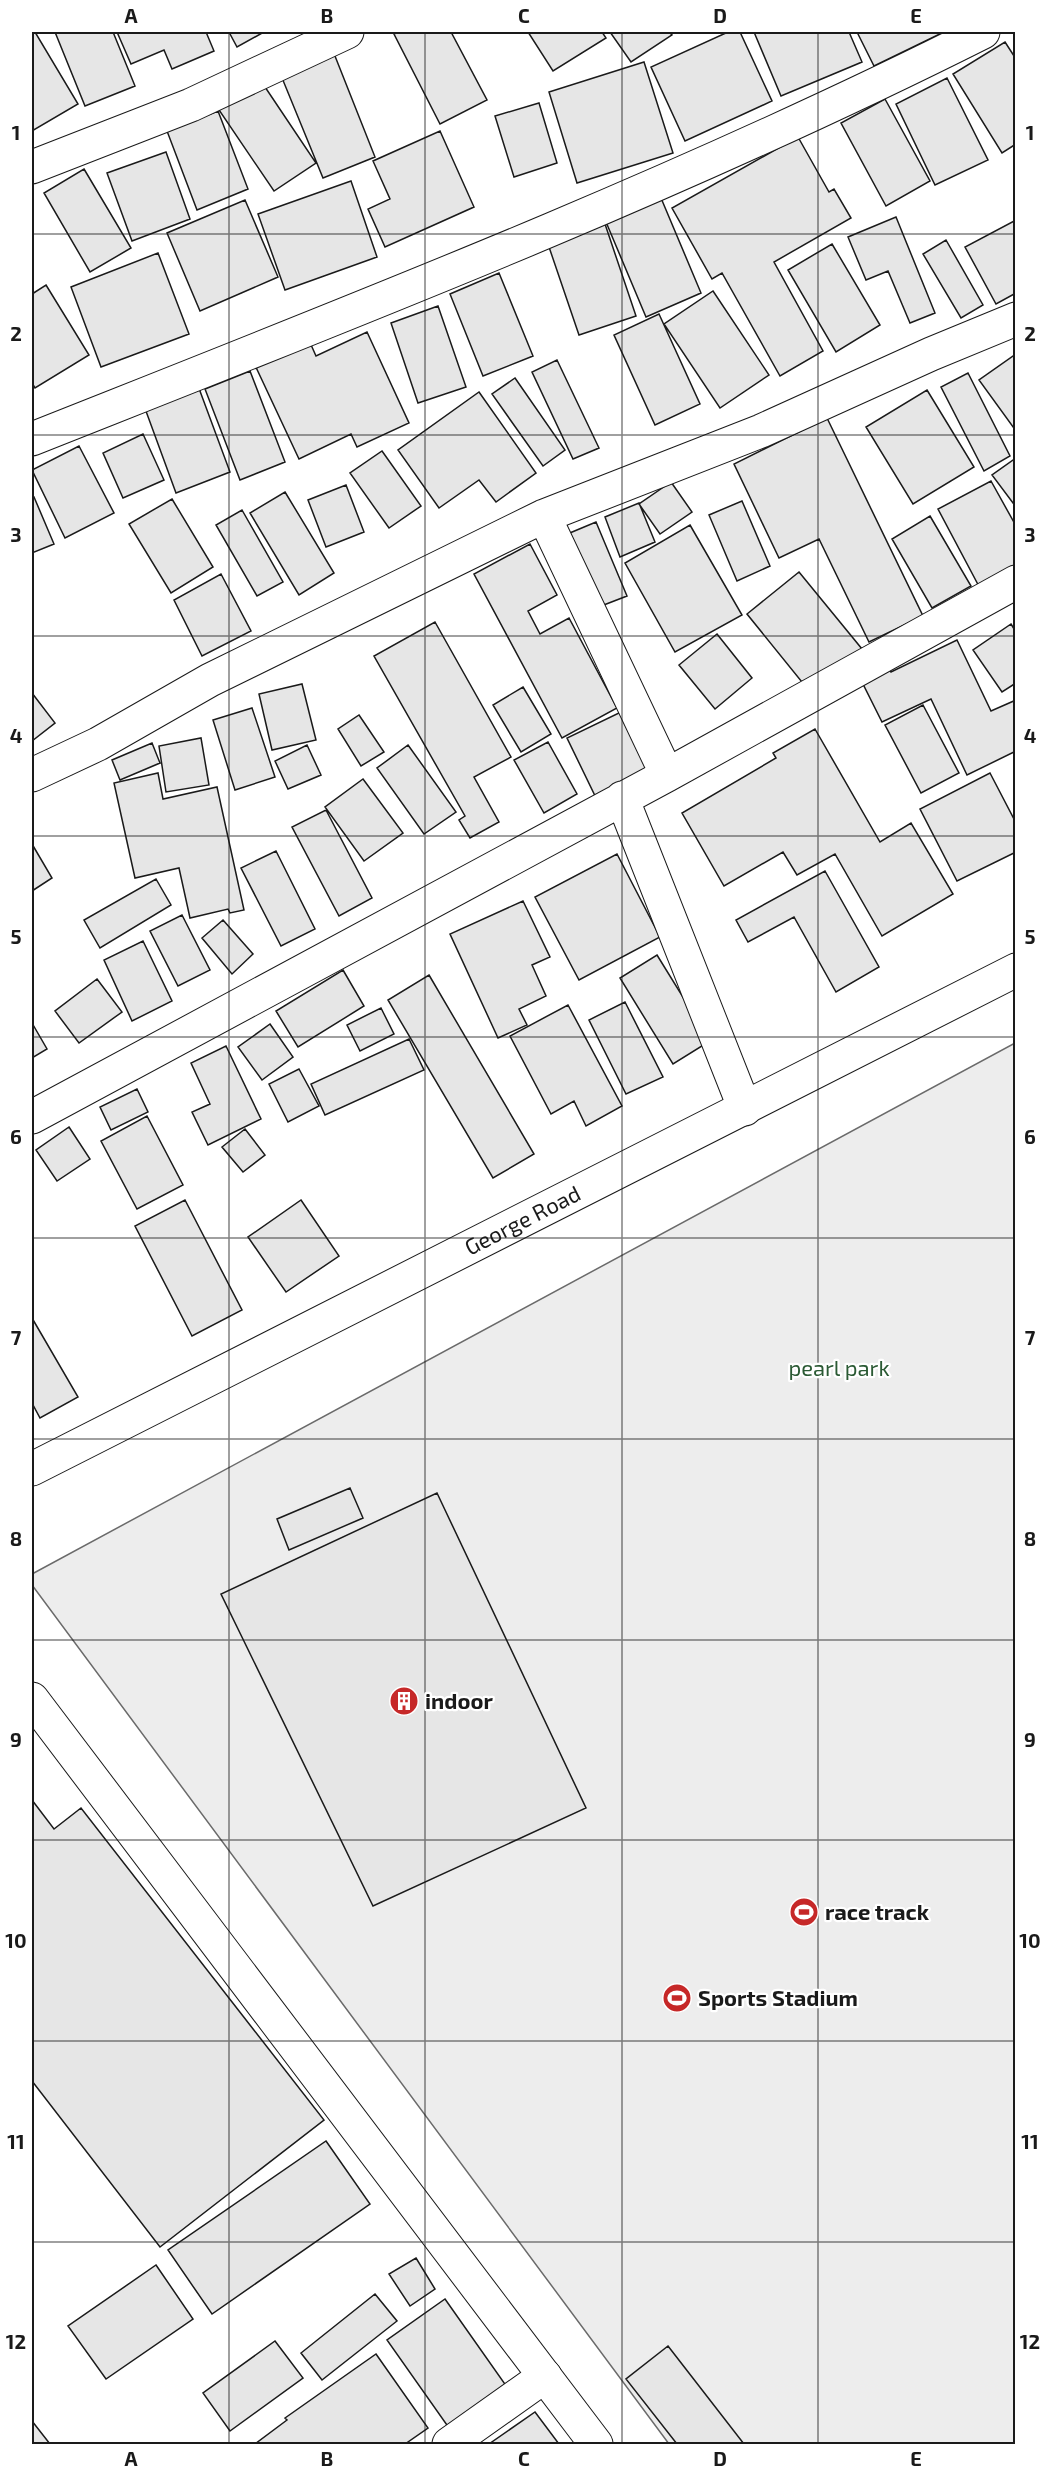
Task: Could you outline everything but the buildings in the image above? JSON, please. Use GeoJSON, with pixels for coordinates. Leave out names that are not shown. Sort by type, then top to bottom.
{"type":"FeatureCollection","features":[{"type":"Feature","properties":{"kind":"street"},"geometry":{"type":"LineString","coordinates":[[32,167],[190,105],[347,32]]}},
{"type":"Feature","properties":{"kind":"street"},"geometry":{"type":"LineString","coordinates":[[32,439],[317,327],[654,185],[901,73],[983,32]]}},
{"type":"Feature","properties":{"kind":"street"},"geometry":{"type":"LineString","coordinates":[[32,775],[98,744],[210,680],[544,516],[761,431],[931,354],[1016,319]]}},
{"type":"Feature","properties":{"kind":"street"},"geometry":{"type":"LineString","coordinates":[[544,516],[667,775]]}},
{"type":"Feature","properties":{"kind":"street"},"geometry":{"type":"LineString","coordinates":[[32,1117],[667,775],[1016,582]]}},
{"type":"Feature","properties":{"kind":"street"},"geometry":{"type":"LineString","coordinates":[[622,798],[744,1108]]}},
{"type":"Feature","properties":{"kind":"street","name":"George Road"},"geometry":{"type":"LineString","coordinates":[[32,1469],[1016,970]]}},
{"type":"Feature","properties":{"kind":"street"},"geometry":{"type":"LineString","coordinates":[[32,1699],[596,2445]]}},
{"type":"Feature","properties":{"kind":"street"},"geometry":{"type":"LineString","coordinates":[[449,2445],[545,2376]]}},
{"type":"Feature","properties":{"kind":"shaded area","name":"Sports Stadium"},"geometry":{"type":"Polygon","coordinates":[[[1015,1043],[1015,2444],[669,2444],[32,1585],[32,1574],[1015,1043]]]}},
{"type":"Feature","properties":{"kind":"place","name":"indoor"},"geometry":{"type":"Point","coordinates":[404,1701]}},
{"type":"Feature","properties":{"kind":"place","name":"race track"},"geometry":{"type":"Point","coordinates":[804,1912]}},
{"type":"Feature","properties":{"kind":"place","name":"Sports Stadium"},"geometry":{"type":"Point","coordinates":[677,1998]}},
{"type":"Feature","properties":{"kind":"park label","name":"pearl park"},"geometry":{"type":"Point","coordinates":[839,1368]}}]}
